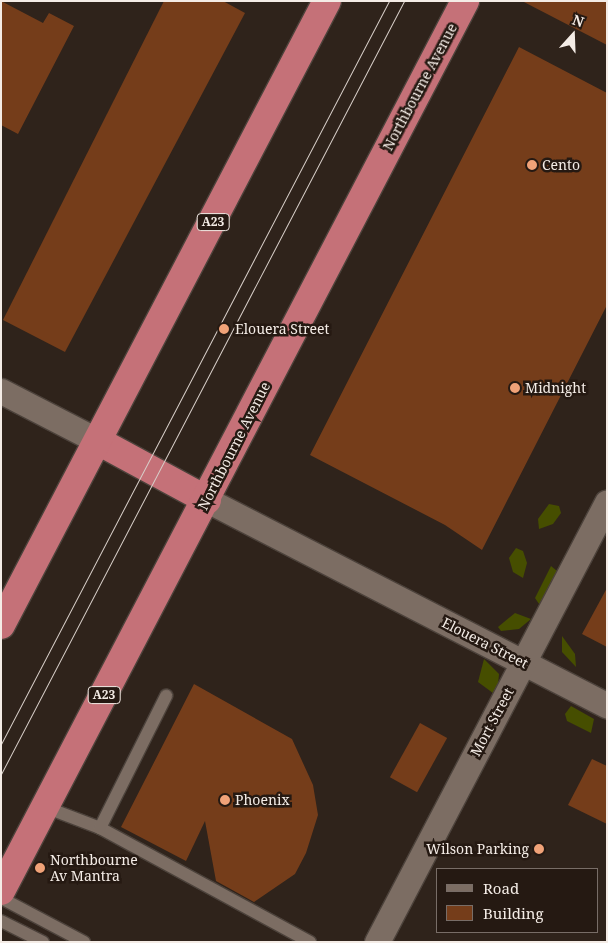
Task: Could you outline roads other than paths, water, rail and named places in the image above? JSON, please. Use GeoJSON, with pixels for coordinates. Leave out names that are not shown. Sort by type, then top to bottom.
{"type":"FeatureCollection","features":[{"type":"Feature","properties":{"kind":"highway","name":"A23"},"geometry":{"type":"LineString","coordinates":[[1,625],[327,1]]}},
{"type":"Feature","properties":{"kind":"highway","name":"Northbourne Avenue"},"geometry":{"type":"LineString","coordinates":[[1,891],[207,500],[465,1]]}},
{"type":"Feature","properties":{"kind":"highway","name":"Elouera Street"},"geometry":{"type":"LineString","coordinates":[[98,441],[207,500]]}},
{"type":"Feature","properties":{"kind":"street"},"geometry":{"type":"LineString","coordinates":[[1,391],[98,441]]}},
{"type":"Feature","properties":{"kind":"street","name":"Elouera Street"},"geometry":{"type":"LineString","coordinates":[[207,500],[607,706]]}},
{"type":"Feature","properties":{"kind":"street","name":"Mort Street"},"geometry":{"type":"LineString","coordinates":[[377,942],[607,502]]}},
{"type":"Feature","properties":{"kind":"lane"},"geometry":{"type":"LineString","coordinates":[[100,828],[166,696]]}},
{"type":"Feature","properties":{"kind":"lane"},"geometry":{"type":"LineString","coordinates":[[45,807],[100,828],[310,942]]}},
{"type":"Feature","properties":{"kind":"lane"},"geometry":{"type":"LineString","coordinates":[[1,898],[84,942]]}},
{"type":"Feature","properties":{"kind":"lane"},"geometry":{"type":"LineString","coordinates":[[1,921],[42,942]]}},
{"type":"Feature","properties":{"kind":"tram line"},"geometry":{"type":"LineString","coordinates":[[1,744],[389,1]]}},
{"type":"Feature","properties":{"kind":"tram line"},"geometry":{"type":"LineString","coordinates":[[1,774],[404,1]]}},
{"type":"Feature","properties":{"kind":"place","name":"Cento"},"geometry":{"type":"Point","coordinates":[532,165]}},
{"type":"Feature","properties":{"kind":"place","name":"Elouera Street"},"geometry":{"type":"Point","coordinates":[224,329]}},
{"type":"Feature","properties":{"kind":"place","name":"Midnight"},"geometry":{"type":"Point","coordinates":[515,388]}},
{"type":"Feature","properties":{"kind":"place","name":"Phoenix"},"geometry":{"type":"Point","coordinates":[225,800]}},
{"type":"Feature","properties":{"kind":"place","name":"Wilson Parking"},"geometry":{"type":"Point","coordinates":[539,849]}},
{"type":"Feature","properties":{"kind":"place","name":"Northbourne Av Mantra"},"geometry":{"type":"Point","coordinates":[40,868]}}]}
